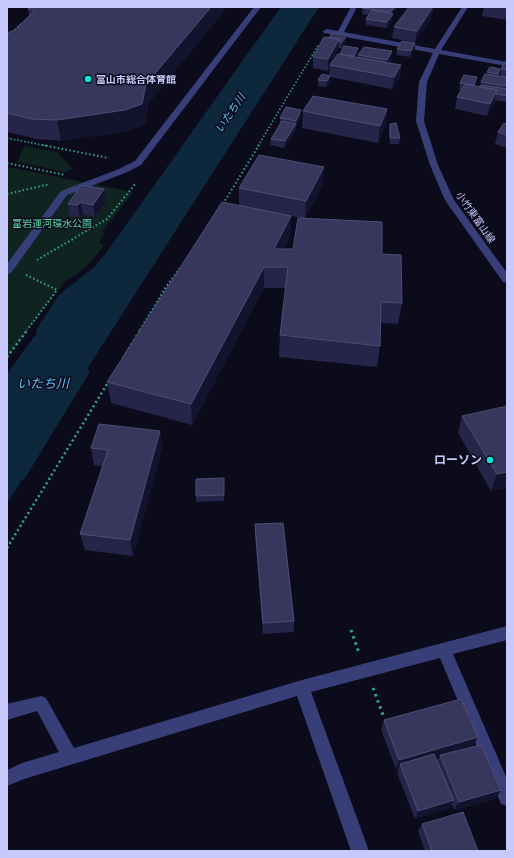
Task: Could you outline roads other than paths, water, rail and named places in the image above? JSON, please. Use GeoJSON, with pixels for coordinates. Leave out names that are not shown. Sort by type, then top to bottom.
{"type":"FeatureCollection","features":[{"type":"Feature","properties":{"kind":"street"},"geometry":{"type":"LineString","coordinates":[[7,271],[64,193],[122,171],[138,162],[258,7]]}},
{"type":"Feature","properties":{"kind":"street"},"geometry":{"type":"LineString","coordinates":[[340,33],[354,7]]}},
{"type":"Feature","properties":{"kind":"street","name":"小竹東富山線"},"geometry":{"type":"LineString","coordinates":[[465,7],[437,51],[423,82],[420,121],[434,165],[450,200],[507,280]]}},
{"type":"Feature","properties":{"kind":"street"},"geometry":{"type":"LineString","coordinates":[[327,31],[507,64]]}},
{"type":"Feature","properties":{"kind":"street"},"geometry":{"type":"LineString","coordinates":[[7,778],[22,771],[302,687],[507,633]]}},
{"type":"Feature","properties":{"kind":"street"},"geometry":{"type":"LineString","coordinates":[[444,650],[507,798]]}},
{"type":"Feature","properties":{"kind":"street"},"geometry":{"type":"LineString","coordinates":[[302,687],[360,851]]}},
{"type":"Feature","properties":{"kind":"street"},"geometry":{"type":"LineString","coordinates":[[7,712],[41,703],[70,757]]}},
{"type":"Feature","properties":{"kind":"water","name":"いたち川"},"geometry":{"type":"Polygon","coordinates":[[[281,7],[319,7],[87,369],[90,372],[25,478],[22,480],[7,503],[7,374],[37,333],[36,330],[59,295],[94,267],[103,257],[281,7]]]}},
{"type":"Feature","properties":{"kind":"place","name":"富山市総合体育館"},"geometry":{"type":"Point","coordinates":[88,79]}},
{"type":"Feature","properties":{"kind":"place","name":"ローソン"},"geometry":{"type":"Point","coordinates":[490,460]}},
{"type":"Feature","properties":{"kind":"park label","name":"富岩運河環水公園"},"geometry":{"type":"Point","coordinates":[52,223]}}]}
